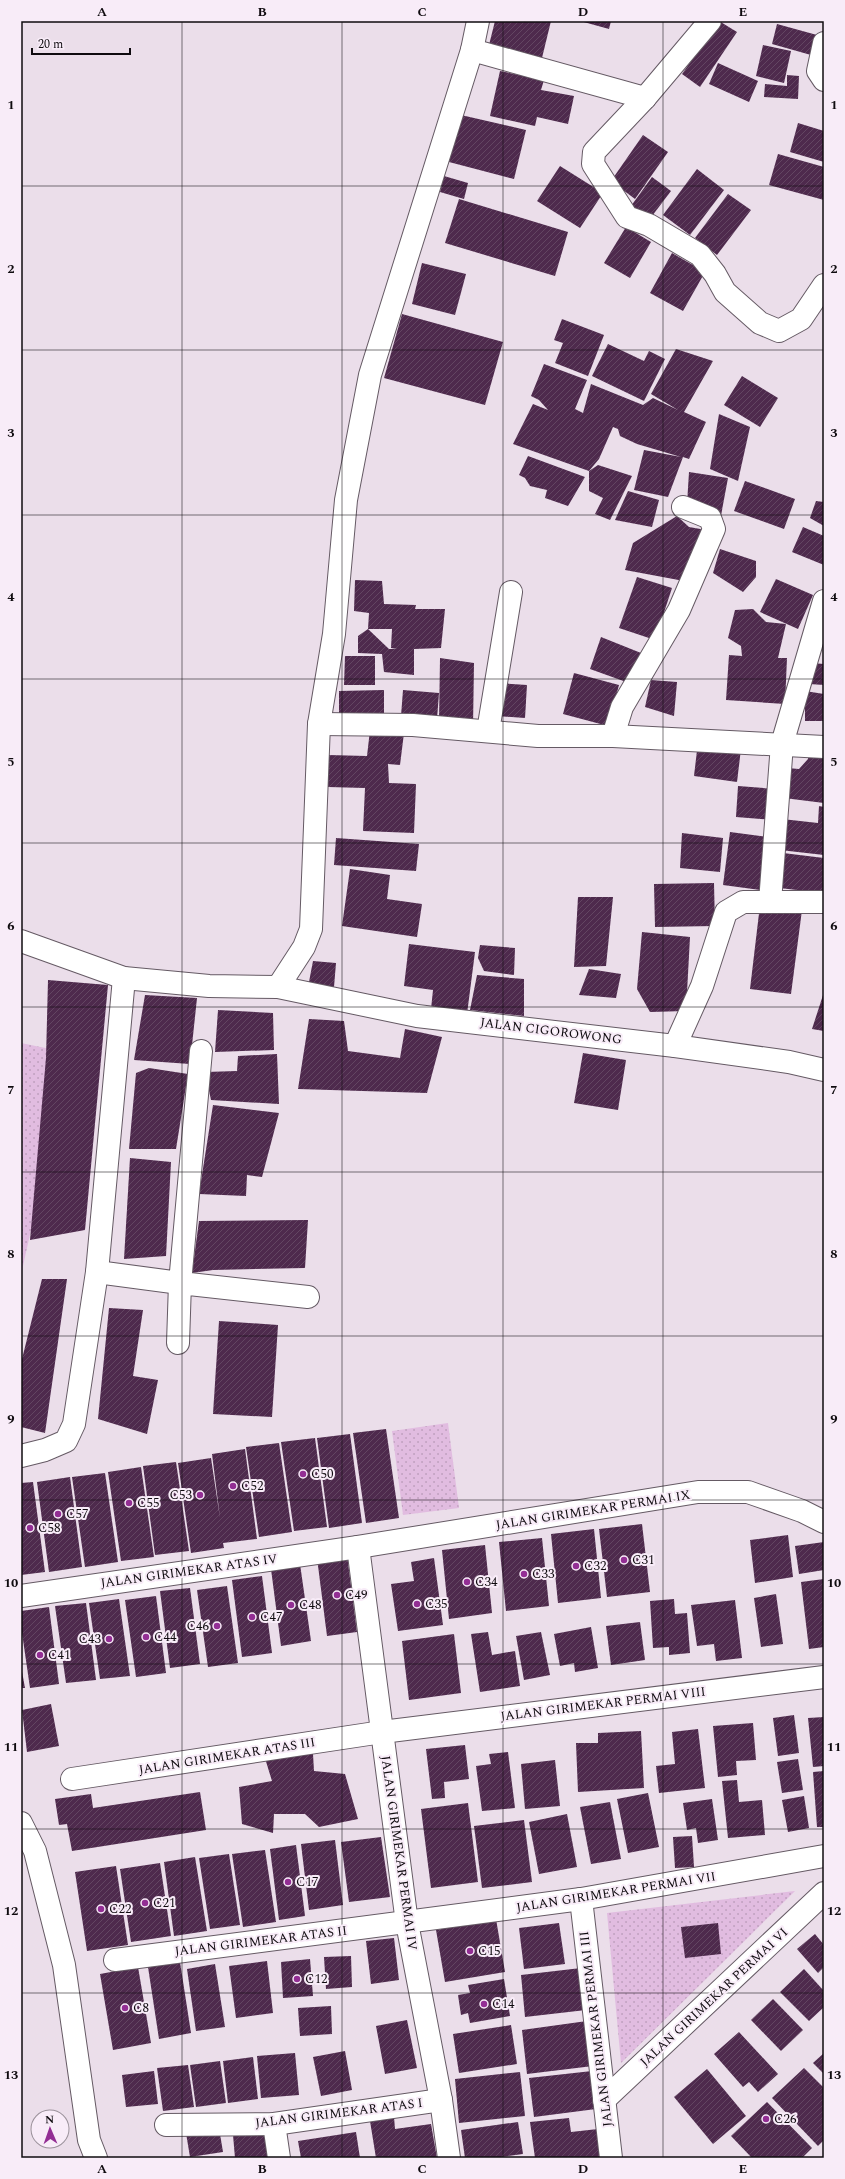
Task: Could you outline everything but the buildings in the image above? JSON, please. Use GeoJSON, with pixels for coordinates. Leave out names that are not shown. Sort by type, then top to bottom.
{"type":"FeatureCollection","features":[{"type":"Feature","properties":{"kind":"street"},"geometry":{"type":"LineString","coordinates":[[278,987],[304,948],[311,929],[319,724],[334,634],[346,500],[370,375],[472,50],[478,21]]}},
{"type":"Feature","properties":{"kind":"street"},"geometry":{"type":"LineString","coordinates":[[710,21],[645,98],[594,152],[593,164],[627,217],[648,225],[700,255],[715,274],[725,292],[760,323],[778,331],[801,319],[824,285]]}},
{"type":"Feature","properties":{"kind":"street"},"geometry":{"type":"LineString","coordinates":[[824,42],[818,71],[824,80]]}},
{"type":"Feature","properties":{"kind":"street"},"geometry":{"type":"LineString","coordinates":[[472,50],[645,98]]}},
{"type":"Feature","properties":{"kind":"street"},"geometry":{"type":"LineString","coordinates":[[614,736],[622,707],[679,610],[714,529],[710,518],[683,507]]}},
{"type":"Feature","properties":{"kind":"street"},"geometry":{"type":"LineString","coordinates":[[488,732],[511,592]]}},
{"type":"Feature","properties":{"kind":"street"},"geometry":{"type":"LineString","coordinates":[[770,902],[782,744],[824,601]]}},
{"type":"Feature","properties":{"kind":"street"},"geometry":{"type":"LineString","coordinates":[[319,724],[413,725],[538,736],[614,736],[782,744],[824,748]]}},
{"type":"Feature","properties":{"kind":"street"},"geometry":{"type":"LineString","coordinates":[[675,1046],[702,986],[726,912],[743,902],[824,902]]}},
{"type":"Feature","properties":{"kind":"street","name":"JALAN CIGOROWONG"},"geometry":{"type":"LineString","coordinates":[[21,941],[42,950],[124,978],[209,986],[278,987],[417,1016],[675,1046],[789,1062],[824,1070]]}},
{"type":"Feature","properties":{"kind":"street"},"geometry":{"type":"LineString","coordinates":[[21,1456],[45,1450],[66,1441],[74,1424],[97,1272],[124,978]]}},
{"type":"Feature","properties":{"kind":"street"},"geometry":{"type":"LineString","coordinates":[[178,1343],[180,1283],[201,1051]]}},
{"type":"Feature","properties":{"kind":"street"},"geometry":{"type":"LineString","coordinates":[[97,1272],[308,1297]]}},
{"type":"Feature","properties":{"kind":"street","name":"JALAN GIRIMEKAR PERMAI IX"},"geometry":{"type":"LineString","coordinates":[[358,1547],[698,1492],[748,1492],[802,1511],[824,1522]]}},
{"type":"Feature","properties":{"kind":"street","name":"JALAN GIRIMEKAR ATAS IV"},"geometry":{"type":"LineString","coordinates":[[21,1596],[358,1547]]}},
{"type":"Feature","properties":{"kind":"street","name":"JALAN GIRIMEKAR PERMAI IV"},"geometry":{"type":"LineString","coordinates":[[358,1547],[407,1923],[441,2100],[449,2158]]}},
{"type":"Feature","properties":{"kind":"street","name":"JALAN GIRIMEKAR PERMAI VIII"},"geometry":{"type":"LineString","coordinates":[[382,1732],[824,1677]]}},
{"type":"Feature","properties":{"kind":"street","name":"JALAN GIRIMEKAR ATAS III"},"geometry":{"type":"LineString","coordinates":[[72,1779],[382,1732]]}},
{"type":"Feature","properties":{"kind":"street"},"geometry":{"type":"LineString","coordinates":[[21,1823],[35,1851],[64,1965],[89,2140],[96,2158]]}},
{"type":"Feature","properties":{"kind":"street","name":"JALAN GIRIMEKAR PERMAI VII"},"geometry":{"type":"LineString","coordinates":[[407,1923],[581,1899],[824,1856]]}},
{"type":"Feature","properties":{"kind":"street","name":"JALAN GIRIMEKAR PERMAI VI"},"geometry":{"type":"LineString","coordinates":[[604,2100],[824,1893]]}},
{"type":"Feature","properties":{"kind":"street","name":"JALAN GIRIMEKAR PERMAI III"},"geometry":{"type":"LineString","coordinates":[[581,1899],[611,2158]]}},
{"type":"Feature","properties":{"kind":"street","name":"JALAN GIRIMEKAR ATAS II"},"geometry":{"type":"LineString","coordinates":[[115,1960],[407,1923]]}},
{"type":"Feature","properties":{"kind":"street","name":"JALAN GIRIMEKAR ATAS I"},"geometry":{"type":"LineString","coordinates":[[166,2126],[274,2124],[441,2100]]}},
{"type":"Feature","properties":{"kind":"street"},"geometry":{"type":"LineString","coordinates":[[274,2124],[279,2158]]}},
{"type":"Feature","properties":{"kind":"shaded area"},"geometry":{"type":"Polygon","coordinates":[[[21,1043],[70,1053],[21,1275],[21,1043]]]}},
{"type":"Feature","properties":{"kind":"shaded area"},"geometry":{"type":"Polygon","coordinates":[[[448,1423],[459,1508],[403,1515],[392,1431],[448,1423]]]}},
{"type":"Feature","properties":{"kind":"shaded area"},"geometry":{"type":"Polygon","coordinates":[[[795,1891],[621,2063],[607,1913],[795,1891]]]}},
{"type":"Feature","properties":{"kind":"place","name":"C50"},"geometry":{"type":"Point","coordinates":[303,1474]}},
{"type":"Feature","properties":{"kind":"place","name":"C52"},"geometry":{"type":"Point","coordinates":[233,1486]}},
{"type":"Feature","properties":{"kind":"place","name":"C53"},"geometry":{"type":"Point","coordinates":[200,1495]}},
{"type":"Feature","properties":{"kind":"place","name":"C55"},"geometry":{"type":"Point","coordinates":[129,1503]}},
{"type":"Feature","properties":{"kind":"place","name":"C57"},"geometry":{"type":"Point","coordinates":[58,1514]}},
{"type":"Feature","properties":{"kind":"place","name":"C58"},"geometry":{"type":"Point","coordinates":[30,1528]}},
{"type":"Feature","properties":{"kind":"place","name":"C31"},"geometry":{"type":"Point","coordinates":[624,1560]}},
{"type":"Feature","properties":{"kind":"place","name":"C32"},"geometry":{"type":"Point","coordinates":[576,1566]}},
{"type":"Feature","properties":{"kind":"place","name":"C33"},"geometry":{"type":"Point","coordinates":[524,1574]}},
{"type":"Feature","properties":{"kind":"place","name":"C34"},"geometry":{"type":"Point","coordinates":[467,1582]}},
{"type":"Feature","properties":{"kind":"place","name":"C49"},"geometry":{"type":"Point","coordinates":[337,1595]}},
{"type":"Feature","properties":{"kind":"place","name":"C35"},"geometry":{"type":"Point","coordinates":[417,1604]}},
{"type":"Feature","properties":{"kind":"place","name":"C48"},"geometry":{"type":"Point","coordinates":[291,1605]}},
{"type":"Feature","properties":{"kind":"place","name":"C47"},"geometry":{"type":"Point","coordinates":[252,1617]}},
{"type":"Feature","properties":{"kind":"place","name":"C46"},"geometry":{"type":"Point","coordinates":[217,1626]}},
{"type":"Feature","properties":{"kind":"place","name":"C44"},"geometry":{"type":"Point","coordinates":[146,1637]}},
{"type":"Feature","properties":{"kind":"place","name":"C43"},"geometry":{"type":"Point","coordinates":[109,1639]}},
{"type":"Feature","properties":{"kind":"place","name":"C41"},"geometry":{"type":"Point","coordinates":[40,1655]}},
{"type":"Feature","properties":{"kind":"place","name":"C17"},"geometry":{"type":"Point","coordinates":[288,1882]}},
{"type":"Feature","properties":{"kind":"place","name":"C21"},"geometry":{"type":"Point","coordinates":[145,1903]}},
{"type":"Feature","properties":{"kind":"place","name":"C22"},"geometry":{"type":"Point","coordinates":[101,1909]}},
{"type":"Feature","properties":{"kind":"place","name":"C15"},"geometry":{"type":"Point","coordinates":[470,1951]}},
{"type":"Feature","properties":{"kind":"place","name":"C12"},"geometry":{"type":"Point","coordinates":[297,1979]}},
{"type":"Feature","properties":{"kind":"place","name":"C14"},"geometry":{"type":"Point","coordinates":[484,2004]}},
{"type":"Feature","properties":{"kind":"place","name":"C8"},"geometry":{"type":"Point","coordinates":[125,2008]}},
{"type":"Feature","properties":{"kind":"place","name":"C26"},"geometry":{"type":"Point","coordinates":[766,2119]}}]}
